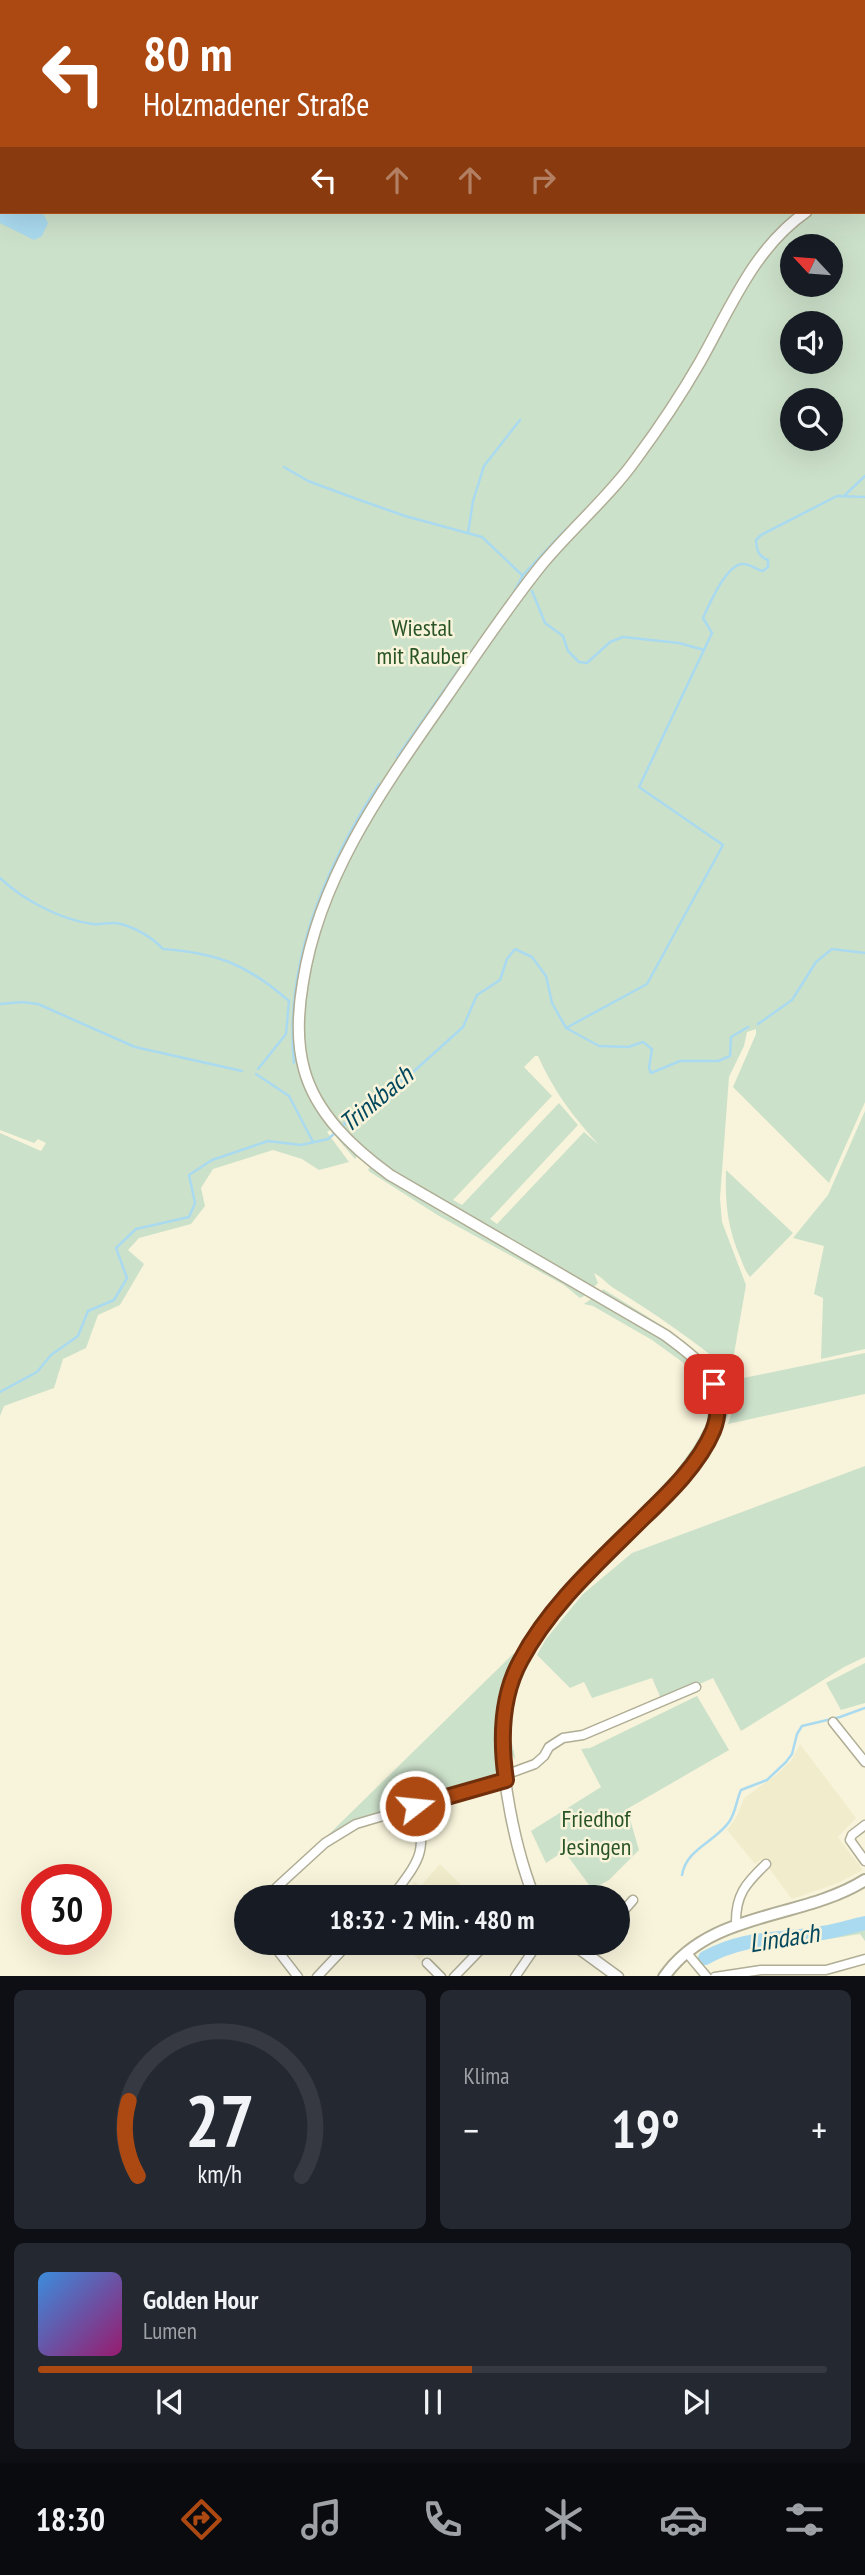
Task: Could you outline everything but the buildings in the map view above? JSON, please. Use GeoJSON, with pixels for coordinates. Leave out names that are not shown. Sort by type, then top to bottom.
{"type":"FeatureCollection","features":[{"type":"Feature","properties":{"kind":"main road"},"geometry":{"type":"LineString","coordinates":[[664,1976],[673,1964],[704,1939],[736,1925],[818,1902],[865,1880]]}},
{"type":"Feature","properties":{"kind":"main road"},"geometry":{"type":"LineString","coordinates":[[672,1976],[686,1952]]}},
{"type":"Feature","properties":{"kind":"street"},"geometry":{"type":"LineString","coordinates":[[530,1885],[518,1848],[506,1777],[504,1714],[507,1693],[521,1659],[579,1582],[665,1497],[701,1452],[716,1423],[717,1394],[714,1384],[698,1362],[665,1335],[407,1186],[369,1160],[340,1132],[316,1099],[304,1069],[299,1027],[308,953],[319,917],[360,827],[392,776],[519,594],[561,542],[635,461],[698,365],[743,281],[778,237],[804,214]]}},
{"type":"Feature","properties":{"kind":"street"},"geometry":{"type":"LineString","coordinates":[[279,1885],[325,1843],[356,1824],[506,1777],[535,1764],[549,1747],[563,1738],[583,1735],[696,1687]]}},
{"type":"Feature","properties":{"kind":"street"},"geometry":{"type":"LineString","coordinates":[[833,1722],[865,1762]]}},
{"type":"Feature","properties":{"kind":"street"},"geometry":{"type":"LineString","coordinates":[[401,1885],[423,1848],[422,1830],[415,1806]]}},
{"type":"Feature","properties":{"kind":"street"},"geometry":{"type":"LineString","coordinates":[[865,1825],[852,1835],[850,1840],[865,1861]]}},
{"type":"Feature","properties":{"kind":"street"},"geometry":{"type":"LineString","coordinates":[[736,1925],[735,1914],[744,1885],[766,1864]]}},
{"type":"Feature","properties":{"kind":"street"},"geometry":{"type":"LineString","coordinates":[[630,1903],[633,1899]]}},
{"type":"Feature","properties":{"kind":"street"},"geometry":{"type":"LineString","coordinates":[[686,1952],[707,1976]]}},
{"type":"Feature","properties":{"kind":"street"},"geometry":{"type":"LineString","coordinates":[[281,1955],[298,1976]]}},
{"type":"Feature","properties":{"kind":"street"},"geometry":{"type":"LineString","coordinates":[[317,1976],[337,1955]]}},
{"type":"Feature","properties":{"kind":"street"},"geometry":{"type":"LineString","coordinates":[[454,1976],[475,1955]]}},
{"type":"Feature","properties":{"kind":"street"},"geometry":{"type":"LineString","coordinates":[[514,1976],[529,1955]]}},
{"type":"Feature","properties":{"kind":"street"},"geometry":{"type":"LineString","coordinates":[[590,1956],[618,1976]]}},
{"type":"Feature","properties":{"kind":"street"},"geometry":{"type":"LineString","coordinates":[[715,1976],[761,1970],[826,1970],[865,1959]]}},
{"type":"Feature","properties":{"kind":"street"},"geometry":{"type":"LineString","coordinates":[[427,1963],[441,1976]]}},
{"type":"Feature","properties":{"kind":"shaded area"},"geometry":{"type":"Polygon","coordinates":[[[800,1744],[856,1818],[838,1837],[863,1870],[838,1883],[792,1899],[762,1859],[755,1864],[727,1830],[737,1816],[744,1798],[791,1761],[800,1744]]]}},
{"type":"Feature","properties":{"kind":"shaded area"},"geometry":{"type":"Polygon","coordinates":[[[440,1864],[461,1885],[422,1885],[440,1864]]]}},
{"type":"Feature","properties":{"kind":"green space","name":"Wiestal mit Rauber"},"geometry":{"type":"Polygon","coordinates":[[[0,214],[865,214],[865,1102],[829,1183],[733,1087],[756,1029],[747,1032],[744,1046],[729,1077],[720,1198],[722,1222],[746,1285],[731,1371],[600,1276],[594,1273],[598,1283],[593,1288],[382,1174],[441,1212],[588,1294],[580,1298],[564,1285],[439,1216],[370,1172],[368,1170],[371,1166],[358,1155],[355,1159],[330,1130],[327,1132],[349,1162],[319,1170],[302,1159],[273,1150],[213,1169],[201,1188],[205,1206],[191,1224],[139,1238],[128,1250],[144,1264],[120,1305],[98,1315],[86,1348],[63,1359],[54,1388],[4,1406],[0,1416],[0,1133],[41,1151],[46,1143],[38,1139],[34,1143],[0,1130],[0,214]],[[538,1056],[524,1067],[552,1096],[453,1200],[462,1205],[559,1103],[578,1125],[490,1219],[497,1224],[584,1132],[599,1145],[564,1103],[538,1056]]]}},
{"type":"Feature","properties":{"kind":"green space"},"geometry":{"type":"Polygon","coordinates":[[[865,1111],[865,1349],[821,1359],[823,1298],[814,1294],[824,1246],[793,1238],[828,1195],[865,1111]]]}},
{"type":"Feature","properties":{"kind":"green space"},"geometry":{"type":"Polygon","coordinates":[[[726,1170],[793,1233],[750,1277],[734,1242],[729,1222],[726,1170]]]}},
{"type":"Feature","properties":{"kind":"green space"},"geometry":{"type":"Polygon","coordinates":[[[603,1289],[669,1330],[722,1373],[722,1377],[716,1379],[706,1365],[601,1293],[603,1289]]]}},
{"type":"Feature","properties":{"kind":"green space"},"geometry":{"type":"Polygon","coordinates":[[[594,1297],[657,1334],[688,1357],[708,1383],[713,1409],[711,1423],[699,1447],[674,1481],[519,1655],[516,1651],[556,1597],[674,1474],[707,1423],[708,1400],[699,1378],[652,1340],[593,1306],[584,1304],[594,1297]]]}},
{"type":"Feature","properties":{"kind":"green space"},"geometry":{"type":"Polygon","coordinates":[[[865,1353],[865,1394],[728,1424],[739,1379],[865,1353]]]}},
{"type":"Feature","properties":{"kind":"green space"},"geometry":{"type":"Polygon","coordinates":[[[735,1381],[734,1398],[728,1415],[716,1438],[691,1474],[669,1501],[583,1586],[544,1634],[529,1659],[517,1686],[511,1709],[510,1733],[515,1760],[509,1749],[507,1728],[509,1700],[518,1673],[537,1641],[566,1601],[709,1446],[720,1424],[722,1387],[735,1381]]]}},
{"type":"Feature","properties":{"kind":"green space"},"geometry":{"type":"Polygon","coordinates":[[[865,1466],[865,1657],[844,1667],[741,1731],[713,1678],[662,1701],[652,1678],[592,1698],[584,1682],[570,1688],[537,1655],[546,1639],[583,1594],[632,1553],[865,1466]]]}},
{"type":"Feature","properties":{"kind":"green space"},"geometry":{"type":"Polygon","coordinates":[[[514,1653],[517,1658],[500,1699],[495,1774],[468,1786],[372,1815],[324,1839],[514,1653]]]}},
{"type":"Feature","properties":{"kind":"green space"},"geometry":{"type":"Polygon","coordinates":[[[865,1663],[865,1703],[841,1710],[826,1683],[865,1663]]]}},
{"type":"Feature","properties":{"kind":"green space","name":"Friedhof Jesingen"},"geometry":{"type":"Polygon","coordinates":[[[697,1696],[729,1750],[627,1809],[639,1850],[609,1880],[600,1885],[589,1885],[564,1851],[546,1863],[531,1831],[601,1787],[581,1749],[590,1748],[697,1696]]]}},
{"type":"Feature","properties":{"kind":"green space"},"geometry":{"type":"Polygon","coordinates":[[[865,1925],[865,1941],[860,1934],[810,1942],[754,1945],[725,1955],[722,1950],[754,1941],[822,1935],[865,1925]]]}},
{"type":"Feature","properties":{"kind":"water"},"geometry":{"type":"Polygon","coordinates":[[[0,214],[42,214],[48,223],[42,236],[34,240],[0,223],[0,214]]]}},
{"type":"Feature","properties":{"kind":"waterway"},"geometry":{"type":"LineString","coordinates":[[468,533],[473,501],[484,466],[520,420]]}},
{"type":"Feature","properties":{"kind":"waterway"},"geometry":{"type":"LineString","coordinates":[[284,467],[308,481],[354,498],[405,516],[482,537],[522,575]]}},
{"type":"Feature","properties":{"kind":"waterway"},"geometry":{"type":"LineString","coordinates":[[845,495],[865,476]]}},
{"type":"Feature","properties":{"kind":"waterway"},"geometry":{"type":"LineString","coordinates":[[566,1028],[647,984],[723,845],[639,787],[712,633],[703,618],[719,586],[736,566],[745,564],[763,571],[768,567],[768,560],[760,555],[757,547],[756,540],[761,535],[837,496],[865,497]]}},
{"type":"Feature","properties":{"kind":"waterway"},"geometry":{"type":"LineString","coordinates":[[513,594],[523,575],[566,529]]}},
{"type":"Feature","properties":{"kind":"waterway"},"geometry":{"type":"LineString","coordinates":[[532,591],[545,623],[563,636],[568,651],[579,662],[587,663],[610,642],[623,637],[679,643],[704,650]]}},
{"type":"Feature","properties":{"kind":"waterway"},"geometry":{"type":"LineString","coordinates":[[397,757],[474,648]]}},
{"type":"Feature","properties":{"kind":"waterway"},"geometry":{"type":"LineString","coordinates":[[294,1063],[295,989],[312,917],[342,849],[379,784]]}},
{"type":"Feature","properties":{"kind":"waterway"},"geometry":{"type":"LineString","coordinates":[[0,878],[31,901],[68,918],[93,924],[114,923],[127,926],[149,937],[163,949],[216,958],[260,978],[289,1001],[286,1034],[258,1069]]}},
{"type":"Feature","properties":{"kind":"waterway","name":"Trinkbach"},"geometry":{"type":"LineString","coordinates":[[340,1128],[369,1103],[412,1073],[463,1027],[477,995],[500,980],[507,959],[515,949],[532,957],[546,976],[552,1003],[566,1028],[599,1046],[628,1047],[643,1042],[652,1049],[649,1068],[651,1073],[680,1061],[718,1061],[730,1056],[731,1037],[748,1027]]}},
{"type":"Feature","properties":{"kind":"waterway","name":"Trinkbach"},"geometry":{"type":"LineString","coordinates":[[758,1024],[792,1000],[816,962],[832,949],[865,953]]}},
{"type":"Feature","properties":{"kind":"waterway"},"geometry":{"type":"LineString","coordinates":[[0,1004],[38,1004],[135,1047],[242,1071]]}},
{"type":"Feature","properties":{"kind":"waterway"},"geometry":{"type":"LineString","coordinates":[[256,1074],[289,1096],[313,1142]]}},
{"type":"Feature","properties":{"kind":"waterway","name":"Trinkbach"},"geometry":{"type":"LineString","coordinates":[[0,1392],[37,1372],[51,1355],[78,1336],[88,1311],[114,1300],[127,1278],[116,1248],[136,1229],[189,1217],[195,1203],[189,1175],[212,1160],[268,1141],[301,1145],[328,1139],[335,1133]]}},
{"type":"Feature","properties":{"kind":"waterway"},"geometry":{"type":"LineString","coordinates":[[682,1875],[695,1852],[729,1822],[741,1790],[767,1780],[786,1762],[792,1754],[802,1726],[865,1708]]}},
{"type":"Feature","properties":{"kind":"waterway","name":"Lindach"},"geometry":{"type":"LineString","coordinates":[[705,1958],[749,1942],[828,1932],[865,1923]]}},
{"type":"Feature","properties":{"kind":"route"},"geometry":{"type":"LineString","coordinates":[[415,1806],[506,1780],[504,1714],[507,1693],[521,1659],[547,1622],[588,1573],[665,1497],[701,1452],[716,1423],[718,1409],[714,1384]]}}]}
